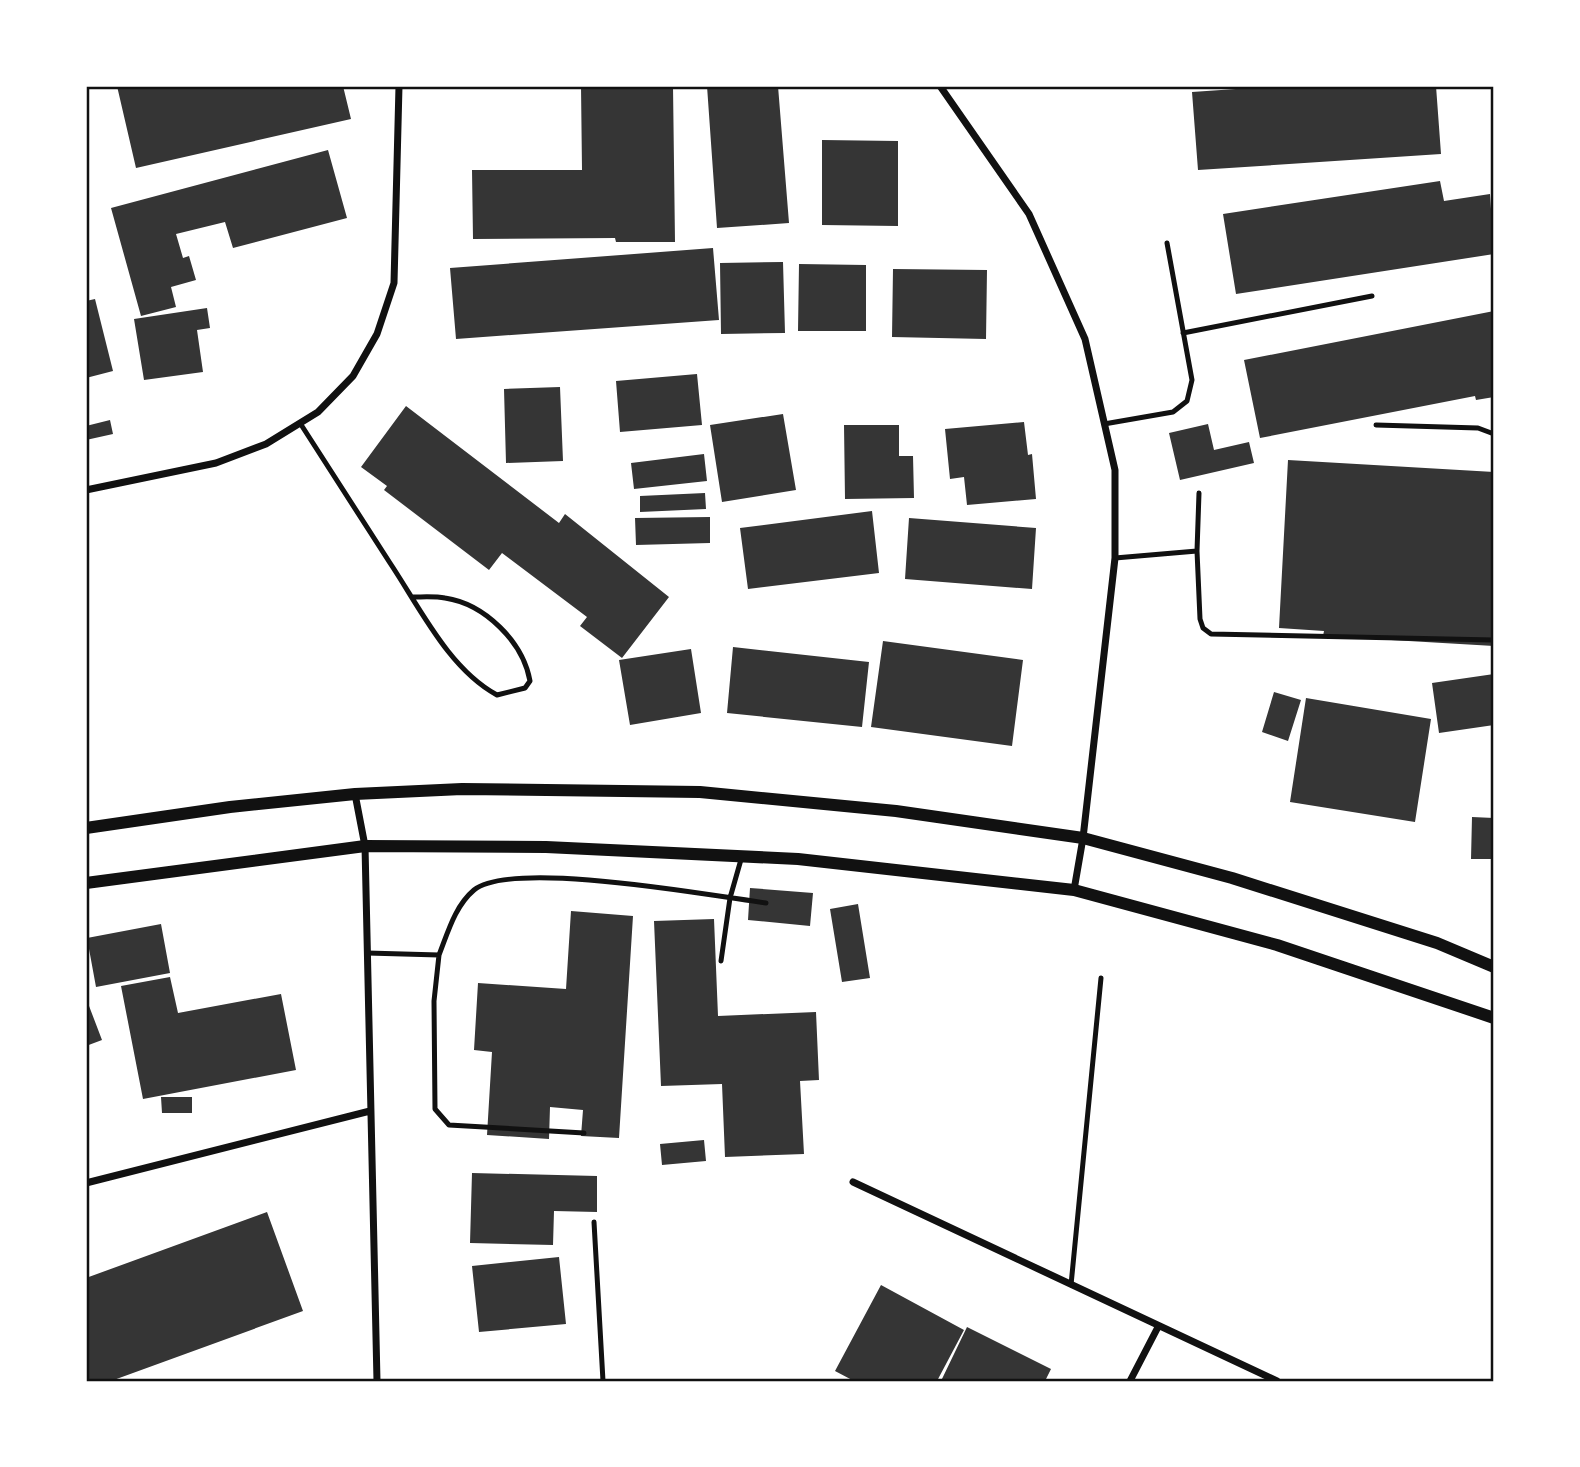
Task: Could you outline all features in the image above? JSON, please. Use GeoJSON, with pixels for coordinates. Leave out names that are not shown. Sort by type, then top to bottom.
{"type":"FeatureCollection","features":[{"type":"Feature","properties":{"kind":"street"},"geometry":{"type":"LineString","coordinates":[[86,490],[216,463],[266,444],[318,412],[353,376],[377,334],[394,283],[398,86]]}},
{"type":"Feature","properties":{"kind":"street"},"geometry":{"type":"LineString","coordinates":[[940,86],[1029,214],[1084,339],[1115,470],[1115,558],[1083,838],[1074,890]]}},
{"type":"Feature","properties":{"kind":"street"},"geometry":{"type":"LineString","coordinates":[[86,828],[230,807],[355,794],[462,789],[700,792],[896,811],[1083,838],[1232,878],[1437,943],[1494,967]]}},
{"type":"Feature","properties":{"kind":"street"},"geometry":{"type":"LineString","coordinates":[[355,794],[365,845],[377,1381]]}},
{"type":"Feature","properties":{"kind":"street"},"geometry":{"type":"LineString","coordinates":[[86,883],[365,845],[546,847],[797,859],[1074,890],[1277,945],[1494,1018]]}},
{"type":"Feature","properties":{"kind":"street"},"geometry":{"type":"LineString","coordinates":[[86,1183],[370,1111]]}},
{"type":"Feature","properties":{"kind":"street"},"geometry":{"type":"LineString","coordinates":[[853,1182],[1277,1381]]}},
{"type":"Feature","properties":{"kind":"street"},"geometry":{"type":"LineString","coordinates":[[1130,1381],[1158,1327]]}},
{"type":"Feature","properties":{"kind":"lane"},"geometry":{"type":"LineString","coordinates":[[1104,424],[1173,412],[1187,401],[1192,380],[1167,243]]}},
{"type":"Feature","properties":{"kind":"lane"},"geometry":{"type":"LineString","coordinates":[[1183,333],[1372,296]]}},
{"type":"Feature","properties":{"kind":"lane"},"geometry":{"type":"LineString","coordinates":[[300,423],[412,597],[436,633],[480,686],[497,695],[525,688],[530,681],[520,649],[487,618],[447,598],[412,597]]}},
{"type":"Feature","properties":{"kind":"lane"},"geometry":{"type":"LineString","coordinates":[[1376,425],[1478,428],[1494,434]]}},
{"type":"Feature","properties":{"kind":"lane"},"geometry":{"type":"LineString","coordinates":[[1199,493],[1197,551],[1200,619],[1203,628],[1211,634],[1494,640]]}},
{"type":"Feature","properties":{"kind":"lane"},"geometry":{"type":"LineString","coordinates":[[1115,558],[1197,551]]}},
{"type":"Feature","properties":{"kind":"lane"},"geometry":{"type":"LineString","coordinates":[[722,961],[730,898],[742,856]]}},
{"type":"Feature","properties":{"kind":"lane"},"geometry":{"type":"LineString","coordinates":[[584,1133],[449,1125],[435,1109],[434,1001],[439,955],[456,912],[476,888],[514,878],[625,882],[766,903]]}},
{"type":"Feature","properties":{"kind":"lane"},"geometry":{"type":"LineString","coordinates":[[367,953],[439,955]]}},
{"type":"Feature","properties":{"kind":"lane"},"geometry":{"type":"LineString","coordinates":[[1071,1286],[1101,978]]}},
{"type":"Feature","properties":{"kind":"lane"},"geometry":{"type":"LineString","coordinates":[[594,1223],[603,1381]]}},
{"type":"Feature","properties":{"kind":"building"},"geometry":{"type":"Polygon","coordinates":[[[117,86],[343,86],[351,119],[136,168],[117,86]]]}},
{"type":"Feature","properties":{"kind":"building"},"geometry":{"type":"Polygon","coordinates":[[[581,86],[673,86],[675,242],[616,242],[615,238],[473,239],[472,170],[582,170],[581,86]]]}},
{"type":"Feature","properties":{"kind":"building"},"geometry":{"type":"Polygon","coordinates":[[[707,86],[778,86],[789,223],[717,228],[707,86]]]}},
{"type":"Feature","properties":{"kind":"building"},"geometry":{"type":"Polygon","coordinates":[[[1278,86],[1436,86],[1441,154],[1198,170],[1192,92],[1278,86]]]}},
{"type":"Feature","properties":{"kind":"building"},"geometry":{"type":"Polygon","coordinates":[[[822,140],[898,141],[898,226],[822,225],[822,140]]]}},
{"type":"Feature","properties":{"kind":"building"},"geometry":{"type":"Polygon","coordinates":[[[328,150],[347,218],[233,248],[225,222],[176,234],[183,258],[189,256],[196,280],[171,287],[176,307],[141,316],[111,208],[328,150]]]}},
{"type":"Feature","properties":{"kind":"building"},"geometry":{"type":"Polygon","coordinates":[[[1440,181],[1444,201],[1490,194],[1494,254],[1236,294],[1223,214],[1440,181]]]}},
{"type":"Feature","properties":{"kind":"building"},"geometry":{"type":"Polygon","coordinates":[[[713,248],[719,320],[456,339],[450,268],[713,248]]]}},
{"type":"Feature","properties":{"kind":"building"},"geometry":{"type":"Polygon","coordinates":[[[783,262],[785,333],[721,334],[720,263],[783,262]]]}},
{"type":"Feature","properties":{"kind":"building"},"geometry":{"type":"Polygon","coordinates":[[[799,264],[866,265],[866,331],[798,331],[799,264]]]}},
{"type":"Feature","properties":{"kind":"building"},"geometry":{"type":"Polygon","coordinates":[[[893,269],[987,270],[986,339],[892,337],[893,269]]]}},
{"type":"Feature","properties":{"kind":"building"},"geometry":{"type":"Polygon","coordinates":[[[95,299],[113,371],[86,378],[86,301],[95,299]]]}},
{"type":"Feature","properties":{"kind":"building"},"geometry":{"type":"Polygon","coordinates":[[[207,308],[210,328],[197,330],[203,372],[144,380],[134,319],[207,308]]]}},
{"type":"Feature","properties":{"kind":"building"},"geometry":{"type":"Polygon","coordinates":[[[1494,311],[1494,397],[1476,400],[1475,396],[1260,438],[1244,360],[1494,311]]]}},
{"type":"Feature","properties":{"kind":"building"},"geometry":{"type":"Polygon","coordinates":[[[697,374],[702,425],[620,432],[616,381],[697,374]]]}},
{"type":"Feature","properties":{"kind":"building"},"geometry":{"type":"Polygon","coordinates":[[[560,387],[563,461],[506,463],[504,389],[560,387]]]}},
{"type":"Feature","properties":{"kind":"building"},"geometry":{"type":"Polygon","coordinates":[[[406,406],[559,523],[565,514],[669,597],[622,658],[580,626],[587,617],[502,553],[489,570],[384,490],[387,486],[361,467],[406,406]]]}},
{"type":"Feature","properties":{"kind":"building"},"geometry":{"type":"Polygon","coordinates":[[[783,414],[796,490],[722,502],[710,425],[783,414]]]}},
{"type":"Feature","properties":{"kind":"building"},"geometry":{"type":"Polygon","coordinates":[[[110,420],[113,434],[86,440],[86,426],[110,420]]]}},
{"type":"Feature","properties":{"kind":"building"},"geometry":{"type":"Polygon","coordinates":[[[1024,422],[1028,455],[1032,454],[1036,499],[967,505],[964,477],[950,479],[945,429],[1024,422]]]}},
{"type":"Feature","properties":{"kind":"building"},"geometry":{"type":"Polygon","coordinates":[[[1208,424],[1214,450],[1249,442],[1254,463],[1180,480],[1169,433],[1208,424]]]}},
{"type":"Feature","properties":{"kind":"building"},"geometry":{"type":"Polygon","coordinates":[[[844,425],[899,425],[899,456],[913,456],[914,498],[845,499],[844,425]]]}},
{"type":"Feature","properties":{"kind":"building"},"geometry":{"type":"Polygon","coordinates":[[[704,454],[707,481],[634,489],[631,463],[704,454]]]}},
{"type":"Feature","properties":{"kind":"building"},"geometry":{"type":"Polygon","coordinates":[[[1288,460],[1494,472],[1494,646],[1323,636],[1324,631],[1279,628],[1288,460]]]}},
{"type":"Feature","properties":{"kind":"building"},"geometry":{"type":"Polygon","coordinates":[[[705,493],[706,509],[640,512],[640,496],[705,493]]]}},
{"type":"Feature","properties":{"kind":"building"},"geometry":{"type":"Polygon","coordinates":[[[872,511],[879,573],[748,589],[740,528],[872,511]]]}},
{"type":"Feature","properties":{"kind":"building"},"geometry":{"type":"Polygon","coordinates":[[[710,517],[710,543],[636,545],[635,518],[710,517]]]}},
{"type":"Feature","properties":{"kind":"building"},"geometry":{"type":"Polygon","coordinates":[[[909,518],[1036,528],[1032,589],[905,579],[909,518]]]}},
{"type":"Feature","properties":{"kind":"building"},"geometry":{"type":"Polygon","coordinates":[[[883,641],[1023,660],[1012,746],[871,727],[883,641]]]}},
{"type":"Feature","properties":{"kind":"building"},"geometry":{"type":"Polygon","coordinates":[[[733,647],[869,662],[862,727],[727,713],[733,647]]]}},
{"type":"Feature","properties":{"kind":"building"},"geometry":{"type":"Polygon","coordinates":[[[691,649],[701,713],[630,725],[619,660],[691,649]]]}},
{"type":"Feature","properties":{"kind":"building"},"geometry":{"type":"Polygon","coordinates":[[[1494,674],[1494,725],[1439,733],[1432,683],[1494,674]]]}},
{"type":"Feature","properties":{"kind":"building"},"geometry":{"type":"Polygon","coordinates":[[[1274,692],[1301,700],[1288,741],[1262,732],[1274,692]]]}},
{"type":"Feature","properties":{"kind":"building"},"geometry":{"type":"Polygon","coordinates":[[[1306,698],[1431,719],[1415,822],[1290,802],[1306,698]]]}},
{"type":"Feature","properties":{"kind":"building"},"geometry":{"type":"Polygon","coordinates":[[[1472,817],[1494,818],[1494,859],[1471,859],[1472,817]]]}},
{"type":"Feature","properties":{"kind":"building"},"geometry":{"type":"Polygon","coordinates":[[[750,888],[813,893],[810,926],[748,920],[750,888]]]}},
{"type":"Feature","properties":{"kind":"building"},"geometry":{"type":"Polygon","coordinates":[[[858,904],[870,978],[842,982],[830,909],[858,904]]]}},
{"type":"Feature","properties":{"kind":"building"},"geometry":{"type":"Polygon","coordinates":[[[571,911],[633,916],[619,1138],[581,1136],[583,1110],[550,1107],[549,1139],[487,1135],[492,1052],[474,1050],[478,983],[566,989],[571,911]]]}},
{"type":"Feature","properties":{"kind":"building"},"geometry":{"type":"Polygon","coordinates":[[[714,919],[718,1016],[816,1012],[819,1080],[800,1081],[804,1154],[725,1157],[722,1084],[661,1086],[654,921],[714,919]]]}},
{"type":"Feature","properties":{"kind":"building"},"geometry":{"type":"Polygon","coordinates":[[[161,924],[170,973],[96,987],[87,938],[161,924]]]}},
{"type":"Feature","properties":{"kind":"building"},"geometry":{"type":"Polygon","coordinates":[[[170,977],[178,1013],[281,994],[296,1070],[143,1099],[121,986],[170,977]]]}},
{"type":"Feature","properties":{"kind":"building"},"geometry":{"type":"Polygon","coordinates":[[[86,998],[102,1040],[86,1046],[86,998]]]}},
{"type":"Feature","properties":{"kind":"building"},"geometry":{"type":"Polygon","coordinates":[[[161,1097],[192,1097],[192,1113],[162,1113],[161,1097]]]}},
{"type":"Feature","properties":{"kind":"building"},"geometry":{"type":"Polygon","coordinates":[[[704,1140],[706,1161],[662,1165],[660,1144],[704,1140]]]}},
{"type":"Feature","properties":{"kind":"building"},"geometry":{"type":"Polygon","coordinates":[[[472,1173],[597,1176],[597,1212],[554,1211],[553,1245],[470,1243],[472,1173]]]}},
{"type":"Feature","properties":{"kind":"building"},"geometry":{"type":"Polygon","coordinates":[[[267,1212],[303,1311],[111,1381],[86,1381],[86,1278],[267,1212]]]}},
{"type":"Feature","properties":{"kind":"building"},"geometry":{"type":"Polygon","coordinates":[[[559,1257],[566,1324],[479,1332],[472,1266],[559,1257]]]}},
{"type":"Feature","properties":{"kind":"building"},"geometry":{"type":"Polygon","coordinates":[[[881,1285],[964,1330],[937,1381],[854,1381],[835,1371],[881,1285]]]}},
{"type":"Feature","properties":{"kind":"building"},"geometry":{"type":"Polygon","coordinates":[[[967,1327],[1051,1369],[1045,1381],[941,1381],[967,1327]]]}}]}
